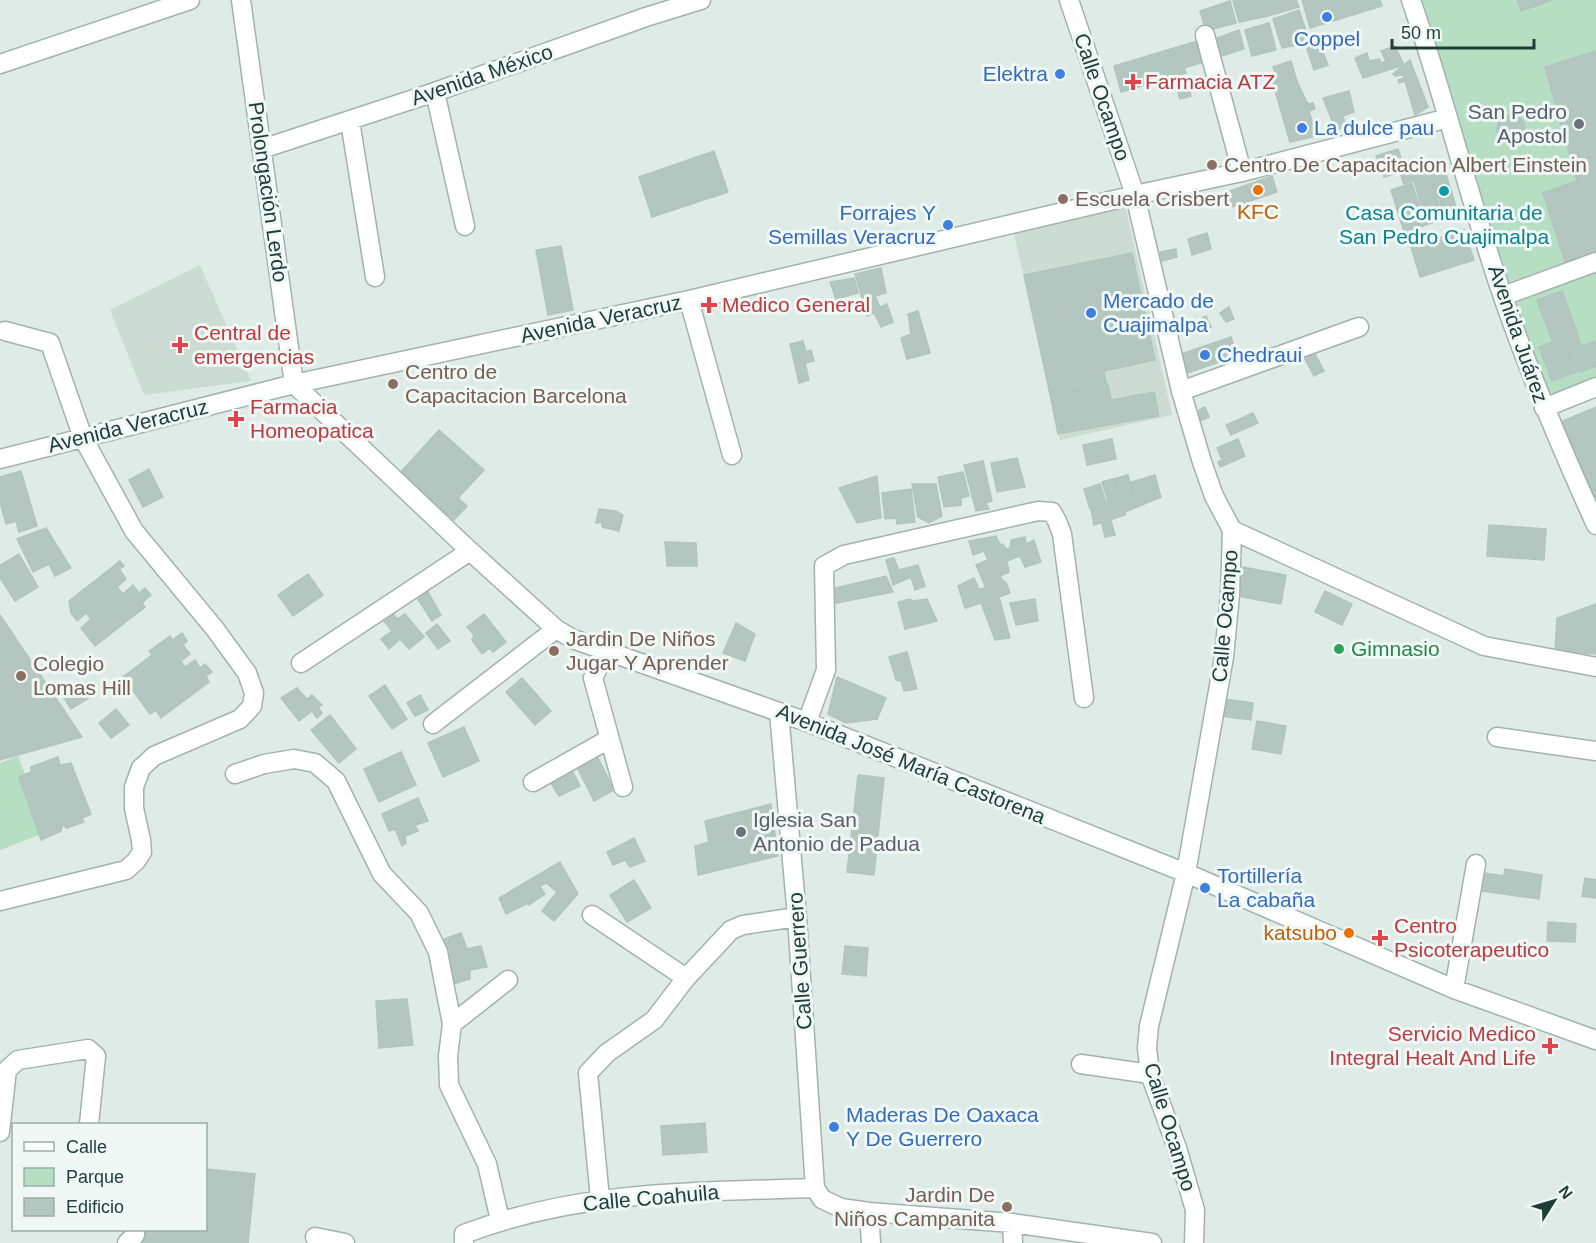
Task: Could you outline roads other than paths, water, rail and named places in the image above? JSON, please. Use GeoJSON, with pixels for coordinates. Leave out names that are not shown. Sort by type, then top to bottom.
{"type":"FeatureCollection","features":[{"type":"Feature","properties":{"kind":"street"},"geometry":{"type":"LineString","coordinates":[[0,64],[190,0]]}},
{"type":"Feature","properties":{"kind":"street","name":"Prolongación Lerdo"},"geometry":{"type":"LineString","coordinates":[[241,0],[294,384]]}},
{"type":"Feature","properties":{"kind":"street","name":"Avenida México"},"geometry":{"type":"LineString","coordinates":[[262,149],[701,0]]}},
{"type":"Feature","properties":{"kind":"street","name":"Calle Ocampo"},"geometry":{"type":"LineString","coordinates":[[1069,0],[1135,195],[1181,391],[1214,496],[1232,530],[1230,594],[1224,657],[1186,873],[1149,1026],[1147,1048],[1150,1074],[1177,1148],[1195,1210],[1194,1243]]}},
{"type":"Feature","properties":{"kind":"street","name":"Avenida Juárez"},"geometry":{"type":"LineString","coordinates":[[1411,0],[1503,296],[1544,408],[1596,525]]}},
{"type":"Feature","properties":{"kind":"street"},"geometry":{"type":"LineString","coordinates":[[1205,35],[1242,172]]}},
{"type":"Feature","properties":{"kind":"street"},"geometry":{"type":"LineString","coordinates":[[435,92],[465,226]]}},
{"type":"Feature","properties":{"kind":"street","name":"Avenida Veracruz"},"geometry":{"type":"LineString","coordinates":[[0,459],[294,384],[689,300],[1242,172],[1448,118]]}},
{"type":"Feature","properties":{"kind":"street"},"geometry":{"type":"LineString","coordinates":[[350,121],[375,277]]}},
{"type":"Feature","properties":{"kind":"street"},"geometry":{"type":"LineString","coordinates":[[1503,296],[1596,262]]}},
{"type":"Feature","properties":{"kind":"street"},"geometry":{"type":"LineString","coordinates":[[689,300],[732,455]]}},
{"type":"Feature","properties":{"kind":"street"},"geometry":{"type":"LineString","coordinates":[[1181,391],[1359,327]]}},
{"type":"Feature","properties":{"kind":"street"},"geometry":{"type":"LineString","coordinates":[[0,901],[126,870],[142,852],[134,787],[141,768],[154,756],[240,719],[252,706],[254,693],[247,673],[134,531],[83,438],[51,343],[5,331]]}},
{"type":"Feature","properties":{"kind":"street","name":"Avenida José María Castorena"},"geometry":{"type":"LineString","coordinates":[[294,384],[470,551],[556,629],[573,639],[807,722],[1186,873],[1454,989],[1596,1040]]}},
{"type":"Feature","properties":{"kind":"street"},"geometry":{"type":"LineString","coordinates":[[1544,408],[1596,387]]}},
{"type":"Feature","properties":{"kind":"street"},"geometry":{"type":"LineString","coordinates":[[807,722],[826,670],[824,566],[844,555],[1038,511],[1052,512],[1062,534],[1084,698]]}},
{"type":"Feature","properties":{"kind":"street"},"geometry":{"type":"LineString","coordinates":[[1232,530],[1484,646],[1596,667]]}},
{"type":"Feature","properties":{"kind":"street"},"geometry":{"type":"LineString","coordinates":[[301,663],[470,551]]}},
{"type":"Feature","properties":{"kind":"street"},"geometry":{"type":"LineString","coordinates":[[433,724],[556,629]]}},
{"type":"Feature","properties":{"kind":"street"},"geometry":{"type":"LineString","coordinates":[[601,649],[599,666],[593,678],[622,787]]}},
{"type":"Feature","properties":{"kind":"street","name":"Calle Guerrero"},"geometry":{"type":"LineString","coordinates":[[779,712],[797,917],[815,1188]]}},
{"type":"Feature","properties":{"kind":"street"},"geometry":{"type":"LineString","coordinates":[[1497,736],[1596,751]]}},
{"type":"Feature","properties":{"kind":"street"},"geometry":{"type":"LineString","coordinates":[[533,782],[609,739]]}},
{"type":"Feature","properties":{"kind":"street"},"geometry":{"type":"LineString","coordinates":[[235,774],[264,764],[294,759],[315,763],[336,781],[382,874],[419,913],[438,952],[452,1023],[448,1056],[449,1085],[487,1164],[500,1220]]}},
{"type":"Feature","properties":{"kind":"street"},"geometry":{"type":"LineString","coordinates":[[1454,989],[1476,864]]}},
{"type":"Feature","properties":{"kind":"street"},"geometry":{"type":"LineString","coordinates":[[592,915],[686,978]]}},
{"type":"Feature","properties":{"kind":"street"},"geometry":{"type":"LineString","coordinates":[[600,1199],[588,1073],[607,1053],[654,1020],[686,978],[731,930],[743,925],[797,917]]}},
{"type":"Feature","properties":{"kind":"street"},"geometry":{"type":"LineString","coordinates":[[452,1023],[508,980]]}},
{"type":"Feature","properties":{"kind":"street"},"geometry":{"type":"LineString","coordinates":[[0,1132],[7,1070],[18,1060],[88,1049],[96,1056],[89,1123]]}},
{"type":"Feature","properties":{"kind":"street"},"geometry":{"type":"LineString","coordinates":[[1081,1064],[1150,1074]]}},
{"type":"Feature","properties":{"kind":"street"},"geometry":{"type":"LineString","coordinates":[[815,1188],[822,1199],[830,1204],[869,1212],[1012,1222],[1152,1243]]}},
{"type":"Feature","properties":{"kind":"street","name":"Calle Coahuila"},"geometry":{"type":"LineString","coordinates":[[464,1243],[464,1234],[500,1220],[600,1199],[641,1194],[815,1188]]}},
{"type":"Feature","properties":{"kind":"street"},"geometry":{"type":"LineString","coordinates":[[869,1212],[871,1243]]}},
{"type":"Feature","properties":{"kind":"street"},"geometry":{"type":"LineString","coordinates":[[1012,1222],[1013,1243]]}},
{"type":"Feature","properties":{"kind":"street"},"geometry":{"type":"LineString","coordinates":[[127,1243],[135,1235],[135,1231]]}},
{"type":"Feature","properties":{"kind":"street"},"geometry":{"type":"LineString","coordinates":[[315,1237],[345,1243]]}},
{"type":"Feature","properties":{"kind":"place","name":"Coppel"},"geometry":{"type":"Point","coordinates":[1327,17]}},
{"type":"Feature","properties":{"kind":"place","name":"Elektra"},"geometry":{"type":"Point","coordinates":[1060,74]}},
{"type":"Feature","properties":{"kind":"place","name":"Farmacia ATZ"},"geometry":{"type":"Point","coordinates":[1133,82]}},
{"type":"Feature","properties":{"kind":"place","name":"San Pedro Apostol"},"geometry":{"type":"Point","coordinates":[1579,124]}},
{"type":"Feature","properties":{"kind":"place","name":"La dulce pau"},"geometry":{"type":"Point","coordinates":[1302,128]}},
{"type":"Feature","properties":{"kind":"place","name":"Centro De Capacitacion Albert Einstein"},"geometry":{"type":"Point","coordinates":[1212,165]}},
{"type":"Feature","properties":{"kind":"place","name":"KFC"},"geometry":{"type":"Point","coordinates":[1258,190]}},
{"type":"Feature","properties":{"kind":"place","name":"Casa Comunitaria de San Pedro Cuajimalpa"},"geometry":{"type":"Point","coordinates":[1444,191]}},
{"type":"Feature","properties":{"kind":"place","name":"Escuela Crisbert"},"geometry":{"type":"Point","coordinates":[1063,199]}},
{"type":"Feature","properties":{"kind":"place","name":"Forrajes Y Semillas Veracruz"},"geometry":{"type":"Point","coordinates":[948,225]}},
{"type":"Feature","properties":{"kind":"place","name":"Medico General"},"geometry":{"type":"Point","coordinates":[709,305]}},
{"type":"Feature","properties":{"kind":"place","name":"Mercado de Cuajimalpa"},"geometry":{"type":"Point","coordinates":[1091,313]}},
{"type":"Feature","properties":{"kind":"place","name":"Central de emergencias"},"geometry":{"type":"Point","coordinates":[180,345]}},
{"type":"Feature","properties":{"kind":"place","name":"Chedraui"},"geometry":{"type":"Point","coordinates":[1205,355]}},
{"type":"Feature","properties":{"kind":"place","name":"Centro de Capacitacion Barcelona"},"geometry":{"type":"Point","coordinates":[393,384]}},
{"type":"Feature","properties":{"kind":"place","name":"Farmacia Homeopatica"},"geometry":{"type":"Point","coordinates":[236,419]}},
{"type":"Feature","properties":{"kind":"place","name":"Gimnasio"},"geometry":{"type":"Point","coordinates":[1339,649]}},
{"type":"Feature","properties":{"kind":"place","name":"Jardin De Niños Jugar Y Aprender"},"geometry":{"type":"Point","coordinates":[554,651]}},
{"type":"Feature","properties":{"kind":"place","name":"Colegio Lomas Hill"},"geometry":{"type":"Point","coordinates":[21,676]}},
{"type":"Feature","properties":{"kind":"place","name":"Iglesia San Antonio de Padua"},"geometry":{"type":"Point","coordinates":[741,832]}},
{"type":"Feature","properties":{"kind":"place","name":"Tortillería La cabaña"},"geometry":{"type":"Point","coordinates":[1205,888]}},
{"type":"Feature","properties":{"kind":"place","name":"katsubo"},"geometry":{"type":"Point","coordinates":[1349,933]}},
{"type":"Feature","properties":{"kind":"place","name":"Centro Psicoterapeutico"},"geometry":{"type":"Point","coordinates":[1380,938]}},
{"type":"Feature","properties":{"kind":"place","name":"Servicio Medico Integral Healt And Life"},"geometry":{"type":"Point","coordinates":[1550,1046]}},
{"type":"Feature","properties":{"kind":"place","name":"Maderas De Oaxaca Y De Guerrero"},"geometry":{"type":"Point","coordinates":[834,1127]}},
{"type":"Feature","properties":{"kind":"place","name":"Jardin De Niños Campanita"},"geometry":{"type":"Point","coordinates":[1007,1207]}}]}
